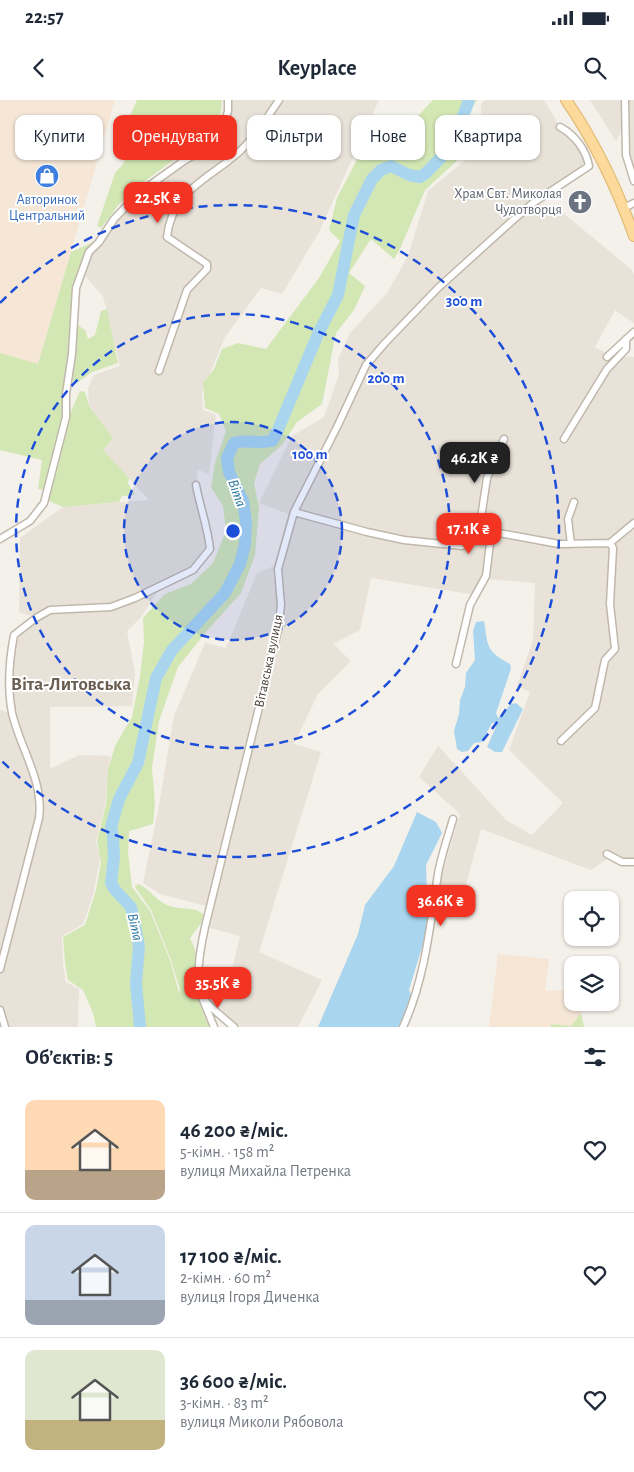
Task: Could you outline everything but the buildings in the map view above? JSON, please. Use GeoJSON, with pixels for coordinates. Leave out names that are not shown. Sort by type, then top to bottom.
{"type":"FeatureCollection","features":[{"type":"Feature","properties":{"kind":"main road"},"geometry":{"type":"LineString","coordinates":[[566,100],[598,151],[624,208],[634,236]]}},
{"type":"Feature","properties":{"kind":"street"},"geometry":{"type":"LineString","coordinates":[[0,539],[30,521],[44,503],[66,417],[76,288],[88,252],[99,242],[114,219],[139,193],[185,160],[207,148],[224,125],[228,111],[228,100]]}},
{"type":"Feature","properties":{"kind":"street"},"geometry":{"type":"LineString","coordinates":[[159,371],[187,290],[207,269],[207,264],[167,237],[168,223],[179,201],[193,187],[202,182],[240,151],[280,100]]}},
{"type":"Feature","properties":{"kind":"street"},"geometry":{"type":"LineString","coordinates":[[625,100],[626,155],[634,181]]}},
{"type":"Feature","properties":{"kind":"street"},"geometry":{"type":"LineString","coordinates":[[625,115],[634,112]]}},
{"type":"Feature","properties":{"kind":"street","name":"Вітавська вулиця"},"geometry":{"type":"LineString","coordinates":[[214,1027],[202,998],[199,964],[203,939],[278,630],[281,605],[278,569],[294,512],[338,426],[366,365],[438,288],[519,215],[533,203],[589,166],[587,156],[571,133],[560,127]]}},
{"type":"Feature","properties":{"kind":"street"},"geometry":{"type":"LineString","coordinates":[[624,208],[634,203]]}},
{"type":"Feature","properties":{"kind":"street"},"geometry":{"type":"LineString","coordinates":[[607,357],[634,332]]}},
{"type":"Feature","properties":{"kind":"street"},"geometry":{"type":"LineString","coordinates":[[564,439],[607,369],[626,349],[626,339]]}},
{"type":"Feature","properties":{"kind":"street"},"geometry":{"type":"LineString","coordinates":[[478,538],[486,478],[504,439]]}},
{"type":"Feature","properties":{"kind":"street"},"geometry":{"type":"LineString","coordinates":[[0,969],[39,818],[40,803],[35,781],[13,714],[8,688],[10,655],[14,635],[50,610],[112,607],[193,570],[210,549],[209,535],[196,485]]}},
{"type":"Feature","properties":{"kind":"street"},"geometry":{"type":"LineString","coordinates":[[571,544],[568,519],[574,502]]}},
{"type":"Feature","properties":{"kind":"street"},"geometry":{"type":"LineString","coordinates":[[294,512],[404,540],[462,546],[478,538],[499,533],[558,544],[610,543],[634,523]]}},
{"type":"Feature","properties":{"kind":"street"},"geometry":{"type":"LineString","coordinates":[[456,664],[470,606],[486,576],[491,535]]}},
{"type":"Feature","properties":{"kind":"street"},"geometry":{"type":"LineString","coordinates":[[561,741],[595,708],[605,660],[615,648],[610,604],[613,548],[610,543]]}},
{"type":"Feature","properties":{"kind":"street"},"geometry":{"type":"LineString","coordinates":[[403,1027],[414,1004],[439,872],[453,819]]}},
{"type":"Feature","properties":{"kind":"street"},"geometry":{"type":"LineString","coordinates":[[607,854],[622,862],[634,862]]}},
{"type":"Feature","properties":{"kind":"street"},"geometry":{"type":"LineString","coordinates":[[202,998],[234,1027]]}},
{"type":"Feature","properties":{"kind":"street"},"geometry":{"type":"LineString","coordinates":[[0,1010],[5,1027]]}},
{"type":"Feature","properties":{"kind":"shaded area","name":"Авторинок Центральний"},"geometry":{"type":"Polygon","coordinates":[[[0,100],[115,100],[103,141],[103,115],[15,115],[15,160],[98,160],[38,365],[0,353],[0,100]]]}},
{"type":"Feature","properties":{"kind":"shaded area"},"geometry":{"type":"Polygon","coordinates":[[[228,100],[379,100],[372,115],[351,115],[352,160],[319,232],[282,294],[261,288],[225,337],[202,393],[203,410],[216,415],[209,474],[198,470],[196,485],[210,549],[193,570],[161,586],[141,617],[127,631],[135,673],[132,706],[50,707],[50,769],[79,755],[110,756],[105,805],[96,841],[100,859],[93,895],[83,924],[62,936],[63,965],[66,982],[79,989],[78,1027],[0,1027],[0,710],[12,714],[8,688],[14,635],[35,617],[19,612],[20,538],[63,507],[149,500],[103,450],[113,438],[89,406],[88,388],[94,375],[120,366],[103,296],[83,274],[89,252],[139,193],[189,160],[237,160],[237,115],[226,115],[228,100]]]}},
{"type":"Feature","properties":{"kind":"shaded area"},"geometry":{"type":"Polygon","coordinates":[[[485,100],[544,100],[560,127],[571,133],[589,166],[533,203],[547,205],[563,213],[632,270],[634,276],[634,323],[615,310],[595,347],[612,356],[634,357],[634,862],[607,859],[591,870],[481,829],[464,892],[436,894],[460,814],[419,777],[438,746],[506,820],[532,835],[563,803],[509,750],[530,692],[517,686],[533,640],[535,583],[487,579],[476,595],[371,578],[360,630],[333,644],[351,661],[318,694],[294,744],[321,752],[259,952],[322,980],[298,1027],[234,1027],[222,1010],[240,936],[205,927],[210,907],[160,894],[143,883],[158,811],[174,716],[205,643],[226,648],[257,573],[274,566],[288,514],[259,503],[292,436],[324,417],[339,375],[338,359],[350,333],[387,293],[408,256],[428,191],[465,160],[540,160],[540,115],[482,115],[481,104],[485,100]]]}},
{"type":"Feature","properties":{"kind":"shaded area"},"geometry":{"type":"Polygon","coordinates":[[[590,100],[634,100],[634,181],[626,155],[624,127],[616,141],[590,100]]]}},
{"type":"Feature","properties":{"kind":"shaded area"},"geometry":{"type":"Polygon","coordinates":[[[498,954],[549,959],[545,991],[564,990],[564,1011],[582,1011],[571,1026],[552,1024],[551,1027],[489,1027],[498,954]]]}},
{"type":"Feature","properties":{"kind":"green space"},"geometry":{"type":"Polygon","coordinates":[[[137,100],[222,100],[220,115],[131,115],[137,100]]]}},
{"type":"Feature","properties":{"kind":"green space"},"geometry":{"type":"Polygon","coordinates":[[[433,100],[477,100],[469,115],[435,115],[435,160],[458,160],[425,190],[394,259],[371,239],[349,273],[365,286],[354,310],[336,333],[322,404],[297,422],[282,445],[260,464],[254,483],[259,508],[255,555],[241,593],[178,667],[159,721],[152,768],[155,804],[153,824],[129,831],[128,852],[132,887],[150,911],[170,960],[179,993],[180,990],[171,960],[151,910],[135,887],[138,884],[143,886],[165,904],[196,910],[204,915],[190,939],[196,957],[195,983],[197,994],[209,1027],[96,1027],[93,1013],[83,990],[68,980],[63,937],[85,925],[96,890],[101,863],[97,841],[106,804],[108,769],[115,746],[132,717],[144,642],[143,618],[165,594],[191,584],[213,563],[226,531],[223,506],[211,487],[215,463],[226,431],[219,414],[205,408],[203,383],[214,369],[222,349],[238,343],[266,349],[319,278],[340,241],[329,230],[337,198],[357,160],[425,160],[425,115],[419,115],[433,100]]]}},
{"type":"Feature","properties":{"kind":"green space"},"geometry":{"type":"Polygon","coordinates":[[[124,160],[174,160],[145,181],[120,203],[101,228],[97,226],[115,173],[124,160]]]}},
{"type":"Feature","properties":{"kind":"green space"},"geometry":{"type":"Polygon","coordinates":[[[96,241],[83,257],[73,285],[70,353],[64,380],[63,416],[45,490],[38,489],[42,460],[0,450],[0,353],[38,364],[71,252],[96,241]]]}},
{"type":"Feature","properties":{"kind":"green space"},"geometry":{"type":"Polygon","coordinates":[[[107,309],[118,363],[92,372],[77,383],[71,379],[76,324],[85,330],[88,339],[95,335],[101,311],[107,309]]]}},
{"type":"Feature","properties":{"kind":"green space"},"geometry":{"type":"Polygon","coordinates":[[[80,391],[85,392],[89,406],[113,438],[103,450],[129,478],[128,483],[135,495],[122,496],[119,502],[63,507],[49,501],[69,416],[80,391]]]}},
{"type":"Feature","properties":{"kind":"green space"},"geometry":{"type":"Polygon","coordinates":[[[581,1013],[584,1027],[551,1027],[551,1024],[571,1026],[581,1013]]]}},
{"type":"Feature","properties":{"kind":"water"},"geometry":{"type":"Polygon","coordinates":[[[484,621],[486,637],[492,652],[510,664],[511,669],[496,713],[498,718],[511,704],[516,703],[523,709],[502,752],[495,752],[487,747],[496,727],[496,723],[492,723],[482,742],[474,743],[468,751],[462,752],[457,749],[454,731],[459,714],[460,700],[465,687],[466,673],[475,660],[473,631],[476,622],[484,621]]]}},
{"type":"Feature","properties":{"kind":"water"},"geometry":{"type":"Polygon","coordinates":[[[417,812],[436,822],[442,833],[426,865],[428,927],[409,990],[413,999],[399,1027],[318,1027],[358,934],[365,905],[394,866],[417,812]]]}},
{"type":"Feature","properties":{"kind":"waterway","name":"Віта"},"geometry":{"type":"LineString","coordinates":[[140,1027],[136,984],[139,946],[131,907],[111,883],[114,857],[111,827],[119,799],[138,763],[156,678],[172,650],[225,593],[240,564],[245,544],[246,522],[243,501],[229,472],[227,458],[234,443],[243,441],[272,441],[277,432],[318,334],[338,295],[354,215],[372,179],[381,170],[391,166],[409,175],[420,177],[426,173],[452,146],[469,100]]}},
{"type":"Feature","properties":{"kind":"place","name":"Авторинок Центральний"},"geometry":{"type":"Point","coordinates":[47,176]}},
{"type":"Feature","properties":{"kind":"place","name":"Храм Свт. Миколая Чудотворця"},"geometry":{"type":"Point","coordinates":[580,202]}},
{"type":"Feature","properties":{"kind":"district","name":"Віта-Литовська"},"geometry":{"type":"Point","coordinates":[71,684]}}]}
